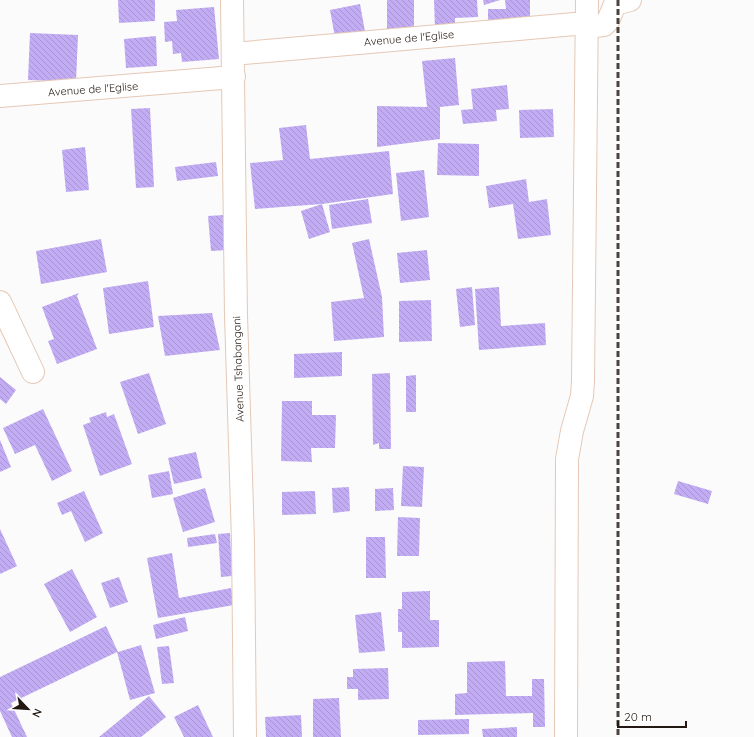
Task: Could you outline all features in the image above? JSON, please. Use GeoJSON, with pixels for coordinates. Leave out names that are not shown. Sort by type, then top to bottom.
{"type":"FeatureCollection","features":[{"type":"Feature","properties":{"kind":"street","name":"Avenue Tshabangani"},"geometry":{"type":"LineString","coordinates":[[232,0],[236,315],[243,541],[245,737]]}},
{"type":"Feature","properties":{"kind":"street"},"geometry":{"type":"LineString","coordinates":[[566,737],[568,460],[572,431],[582,396],[583,381],[587,0]]}},
{"type":"Feature","properties":{"kind":"street","name":"Avenue de l'Eglise"},"geometry":{"type":"LineString","coordinates":[[233,54],[586,25],[604,25],[608,21],[615,4],[630,0]]}},
{"type":"Feature","properties":{"kind":"street","name":"Avenue de l'Eglise"},"geometry":{"type":"LineString","coordinates":[[0,96],[200,81],[234,77]]}},
{"type":"Feature","properties":{"kind":"street"},"geometry":{"type":"LineString","coordinates":[[0,302],[33,372]]}},
{"type":"Feature","properties":{"kind":"building"},"geometry":{"type":"Polygon","coordinates":[[[118,0],[155,0],[155,21],[119,23],[118,0]]]}},
{"type":"Feature","properties":{"kind":"building"},"geometry":{"type":"Polygon","coordinates":[[[387,0],[414,0],[414,34],[387,34],[387,0]]]}},
{"type":"Feature","properties":{"kind":"building"},"geometry":{"type":"Polygon","coordinates":[[[434,0],[477,0],[478,17],[455,18],[455,27],[435,28],[434,0]]]}},
{"type":"Feature","properties":{"kind":"building"},"geometry":{"type":"Polygon","coordinates":[[[483,0],[500,0],[484,5],[483,0]]]}},
{"type":"Feature","properties":{"kind":"building"},"geometry":{"type":"Polygon","coordinates":[[[505,0],[530,0],[530,23],[488,24],[488,9],[506,9],[505,0]]]}},
{"type":"Feature","properties":{"kind":"building"},"geometry":{"type":"Polygon","coordinates":[[[360,4],[366,37],[336,43],[330,10],[360,4]]]}},
{"type":"Feature","properties":{"kind":"building"},"geometry":{"type":"Polygon","coordinates":[[[214,7],[219,59],[182,62],[181,53],[173,54],[172,41],[165,42],[164,22],[177,21],[176,10],[214,7]]]}},
{"type":"Feature","properties":{"kind":"building"},"geometry":{"type":"Polygon","coordinates":[[[30,33],[78,35],[76,82],[28,80],[30,33]]]}},
{"type":"Feature","properties":{"kind":"building"},"geometry":{"type":"Polygon","coordinates":[[[156,36],[157,66],[126,68],[124,39],[156,36]]]}},
{"type":"Feature","properties":{"kind":"building"},"geometry":{"type":"Polygon","coordinates":[[[455,58],[459,105],[440,107],[440,139],[377,147],[377,106],[427,107],[422,61],[455,58]]]}},
{"type":"Feature","properties":{"kind":"building"},"geometry":{"type":"Polygon","coordinates":[[[507,85],[509,109],[496,110],[497,121],[463,124],[461,110],[473,109],[471,89],[507,85]]]}},
{"type":"Feature","properties":{"kind":"building"},"geometry":{"type":"Polygon","coordinates":[[[150,108],[154,187],[136,188],[131,109],[150,108]]]}},
{"type":"Feature","properties":{"kind":"building"},"geometry":{"type":"Polygon","coordinates":[[[553,109],[554,137],[520,138],[519,110],[553,109]]]}},
{"type":"Feature","properties":{"kind":"building"},"geometry":{"type":"Polygon","coordinates":[[[306,125],[310,159],[389,151],[393,194],[322,204],[255,209],[250,163],[283,160],[279,128],[306,125]]]}},
{"type":"Feature","properties":{"kind":"building"},"geometry":{"type":"Polygon","coordinates":[[[438,143],[479,144],[479,176],[437,175],[438,143]]]}},
{"type":"Feature","properties":{"kind":"building"},"geometry":{"type":"Polygon","coordinates":[[[85,147],[89,190],[66,192],[62,150],[85,147]]]}},
{"type":"Feature","properties":{"kind":"building"},"geometry":{"type":"Polygon","coordinates":[[[216,162],[218,176],[177,181],[175,167],[216,162]]]}},
{"type":"Feature","properties":{"kind":"building"},"geometry":{"type":"Polygon","coordinates":[[[424,170],[429,217],[401,221],[396,173],[424,170]]]}},
{"type":"Feature","properties":{"kind":"building"},"geometry":{"type":"Polygon","coordinates":[[[526,179],[529,202],[547,199],[551,235],[518,239],[513,204],[489,208],[486,186],[526,179]]]}},
{"type":"Feature","properties":{"kind":"building"},"geometry":{"type":"Polygon","coordinates":[[[368,199],[372,223],[332,229],[329,205],[368,199]]]}},
{"type":"Feature","properties":{"kind":"building"},"geometry":{"type":"Polygon","coordinates":[[[322,204],[330,232],[309,239],[301,211],[322,204]]]}},
{"type":"Feature","properties":{"kind":"building"},"geometry":{"type":"Polygon","coordinates":[[[224,215],[227,250],[211,251],[208,216],[224,215]]]}},
{"type":"Feature","properties":{"kind":"building"},"geometry":{"type":"Polygon","coordinates":[[[101,239],[107,272],[41,284],[36,251],[101,239]]]}},
{"type":"Feature","properties":{"kind":"building"},"geometry":{"type":"Polygon","coordinates":[[[369,239],[382,297],[384,337],[334,341],[331,302],[364,298],[352,243],[369,239]]]}},
{"type":"Feature","properties":{"kind":"building"},"geometry":{"type":"Polygon","coordinates":[[[427,250],[430,280],[400,283],[397,253],[427,250]]]}},
{"type":"Feature","properties":{"kind":"building"},"geometry":{"type":"Polygon","coordinates":[[[148,281],[154,327],[109,334],[103,288],[148,281]]]}},
{"type":"Feature","properties":{"kind":"building"},"geometry":{"type":"Polygon","coordinates":[[[472,287],[475,325],[460,327],[456,289],[472,287]]]}},
{"type":"Feature","properties":{"kind":"building"},"geometry":{"type":"Polygon","coordinates":[[[499,287],[501,326],[545,323],[546,345],[479,350],[475,289],[499,287]]]}},
{"type":"Feature","properties":{"kind":"building"},"geometry":{"type":"Polygon","coordinates":[[[79,293],[77,296],[97,349],[57,364],[48,341],[54,339],[42,307],[79,293]]]}},
{"type":"Feature","properties":{"kind":"building"},"geometry":{"type":"Polygon","coordinates":[[[431,300],[432,341],[399,342],[399,301],[431,300]]]}},
{"type":"Feature","properties":{"kind":"building"},"geometry":{"type":"Polygon","coordinates":[[[212,313],[220,350],[165,356],[158,316],[212,313]]]}},
{"type":"Feature","properties":{"kind":"building"},"geometry":{"type":"Polygon","coordinates":[[[342,352],[342,376],[294,378],[294,354],[342,352]]]}},
{"type":"Feature","properties":{"kind":"building"},"geometry":{"type":"Polygon","coordinates":[[[149,373],[166,424],[138,434],[120,382],[149,373]]]}},
{"type":"Feature","properties":{"kind":"building"},"geometry":{"type":"Polygon","coordinates":[[[390,373],[391,449],[379,449],[379,443],[373,445],[372,374],[390,373]]]}},
{"type":"Feature","properties":{"kind":"building"},"geometry":{"type":"Polygon","coordinates":[[[416,375],[416,412],[406,412],[406,376],[416,375]]]}},
{"type":"Feature","properties":{"kind":"building"},"geometry":{"type":"Polygon","coordinates":[[[0,377],[16,390],[6,404],[0,399],[0,377]]]}},
{"type":"Feature","properties":{"kind":"building"},"geometry":{"type":"Polygon","coordinates":[[[282,401],[312,401],[312,415],[336,415],[335,448],[311,448],[312,462],[281,461],[282,401]]]}},
{"type":"Feature","properties":{"kind":"building"},"geometry":{"type":"Polygon","coordinates":[[[43,409],[72,471],[52,481],[35,445],[15,454],[3,428],[43,409]]]}},
{"type":"Feature","properties":{"kind":"building"},"geometry":{"type":"Polygon","coordinates":[[[106,412],[107,417],[114,414],[132,464],[100,476],[83,425],[91,422],[89,418],[106,412]]]}},
{"type":"Feature","properties":{"kind":"building"},"geometry":{"type":"Polygon","coordinates":[[[0,440],[11,467],[0,472],[0,440]]]}},
{"type":"Feature","properties":{"kind":"building"},"geometry":{"type":"Polygon","coordinates":[[[196,452],[202,478],[174,484],[168,458],[196,452]]]}},
{"type":"Feature","properties":{"kind":"building"},"geometry":{"type":"Polygon","coordinates":[[[403,466],[424,467],[422,507],[401,506],[403,466]]]}},
{"type":"Feature","properties":{"kind":"building"},"geometry":{"type":"Polygon","coordinates":[[[169,471],[173,494],[152,498],[148,475],[169,471]]]}},
{"type":"Feature","properties":{"kind":"building"},"geometry":{"type":"Polygon","coordinates":[[[678,481],[712,491],[708,504],[674,494],[678,481]]]}},
{"type":"Feature","properties":{"kind":"building"},"geometry":{"type":"Polygon","coordinates":[[[349,487],[350,511],[333,513],[332,488],[349,487]]]}},
{"type":"Feature","properties":{"kind":"building"},"geometry":{"type":"Polygon","coordinates":[[[205,488],[215,522],[183,532],[173,498],[205,488]]]}},
{"type":"Feature","properties":{"kind":"building"},"geometry":{"type":"Polygon","coordinates":[[[393,488],[394,510],[375,511],[375,489],[393,488]]]}},
{"type":"Feature","properties":{"kind":"building"},"geometry":{"type":"Polygon","coordinates":[[[84,491],[103,533],[85,542],[71,511],[62,515],[57,503],[84,491]]]}},
{"type":"Feature","properties":{"kind":"building"},"geometry":{"type":"Polygon","coordinates":[[[315,491],[316,514],[282,515],[282,492],[315,491]]]}},
{"type":"Feature","properties":{"kind":"building"},"geometry":{"type":"Polygon","coordinates":[[[398,517],[420,518],[419,556],[397,556],[398,517]]]}},
{"type":"Feature","properties":{"kind":"building"},"geometry":{"type":"Polygon","coordinates":[[[0,529],[17,566],[0,574],[0,529]]]}},
{"type":"Feature","properties":{"kind":"building"},"geometry":{"type":"Polygon","coordinates":[[[230,533],[232,576],[221,577],[218,534],[230,533]]]}},
{"type":"Feature","properties":{"kind":"building"},"geometry":{"type":"Polygon","coordinates":[[[215,534],[217,543],[188,547],[187,538],[215,534]]]}},
{"type":"Feature","properties":{"kind":"building"},"geometry":{"type":"Polygon","coordinates":[[[366,537],[385,537],[386,578],[366,578],[366,537]]]}},
{"type":"Feature","properties":{"kind":"building"},"geometry":{"type":"Polygon","coordinates":[[[172,553],[179,598],[231,588],[234,605],[158,618],[147,558],[172,553]]]}},
{"type":"Feature","properties":{"kind":"building"},"geometry":{"type":"Polygon","coordinates":[[[72,569],[97,617],[70,632],[44,584],[72,569]]]}},
{"type":"Feature","properties":{"kind":"building"},"geometry":{"type":"Polygon","coordinates":[[[119,577],[128,602],[110,608],[101,583],[119,577]]]}},
{"type":"Feature","properties":{"kind":"building"},"geometry":{"type":"Polygon","coordinates":[[[430,591],[430,620],[439,620],[439,647],[402,648],[402,632],[398,632],[398,609],[402,609],[402,592],[430,591]]]}},
{"type":"Feature","properties":{"kind":"building"},"geometry":{"type":"Polygon","coordinates":[[[381,612],[385,651],[359,653],[355,615],[381,612]]]}},
{"type":"Feature","properties":{"kind":"building"},"geometry":{"type":"Polygon","coordinates":[[[185,617],[188,631],[156,639],[153,625],[185,617]]]}},
{"type":"Feature","properties":{"kind":"building"},"geometry":{"type":"Polygon","coordinates":[[[106,626],[118,652],[141,645],[155,693],[130,700],[117,652],[11,703],[27,737],[12,737],[0,711],[0,677],[106,626]]]}},
{"type":"Feature","properties":{"kind":"building"},"geometry":{"type":"Polygon","coordinates":[[[169,646],[174,683],[162,684],[157,647],[169,646]]]}},
{"type":"Feature","properties":{"kind":"building"},"geometry":{"type":"Polygon","coordinates":[[[505,661],[506,696],[532,696],[532,679],[544,679],[545,727],[533,727],[533,713],[455,715],[455,694],[467,693],[467,662],[505,661]]]}},
{"type":"Feature","properties":{"kind":"building"},"geometry":{"type":"Polygon","coordinates":[[[388,668],[389,699],[358,700],[358,689],[347,689],[347,677],[353,677],[353,669],[388,668]]]}},
{"type":"Feature","properties":{"kind":"building"},"geometry":{"type":"Polygon","coordinates":[[[149,696],[166,717],[141,737],[99,737],[149,696]]]}},
{"type":"Feature","properties":{"kind":"building"},"geometry":{"type":"Polygon","coordinates":[[[339,698],[341,737],[313,737],[313,699],[339,698]]]}},
{"type":"Feature","properties":{"kind":"building"},"geometry":{"type":"Polygon","coordinates":[[[198,705],[213,737],[184,737],[174,717],[198,705]]]}},
{"type":"Feature","properties":{"kind":"building"},"geometry":{"type":"Polygon","coordinates":[[[301,715],[302,737],[266,737],[265,717],[301,715]]]}},
{"type":"Feature","properties":{"kind":"building"},"geometry":{"type":"Polygon","coordinates":[[[469,719],[469,734],[418,735],[418,720],[469,719]]]}},
{"type":"Feature","properties":{"kind":"building"},"geometry":{"type":"Polygon","coordinates":[[[517,727],[517,737],[483,737],[482,729],[517,727]]]}},
{"type":"Feature","properties":{"kind":"railway"},"geometry":{"type":"LineString","coordinates":[[618,0],[618,737]]}}]}
